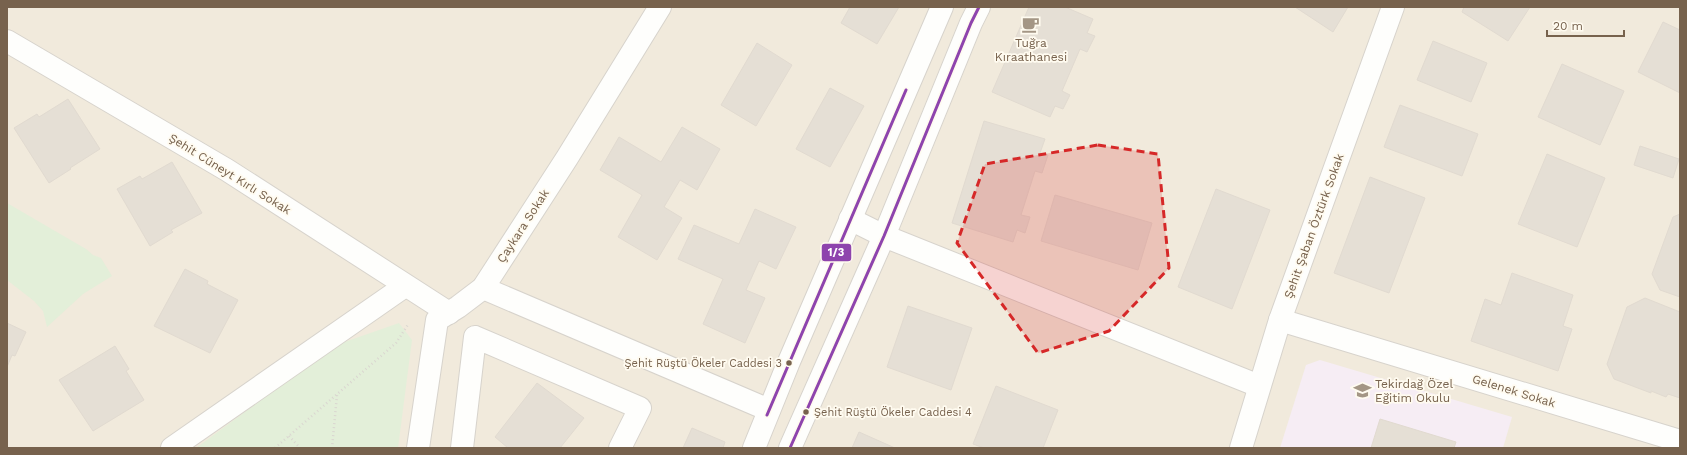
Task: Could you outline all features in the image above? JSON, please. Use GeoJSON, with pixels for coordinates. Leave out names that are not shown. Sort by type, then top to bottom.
{"type":"FeatureCollection","features":[{"type":"Feature","properties":{"kind":"street","name":"Çaykara Sokak"},"geometry":{"type":"LineString","coordinates":[[418,448],[437,320],[483,288],[567,158],[660,7]]}},
{"type":"Feature","properties":{"kind":"street"},"geometry":{"type":"LineString","coordinates":[[754,448],[850,219],[942,7]]}},
{"type":"Feature","properties":{"kind":"street"},"geometry":{"type":"LineString","coordinates":[[790,448],[884,236],[932,116],[979,7]]}},
{"type":"Feature","properties":{"kind":"street","name":"Şehit Şaban Öztürk Sokak"},"geometry":{"type":"LineString","coordinates":[[1241,448],[1280,320],[1393,7]]}},
{"type":"Feature","properties":{"kind":"street","name":"Şehit Cüneyt Kırlı Sokak"},"geometry":{"type":"LineString","coordinates":[[7,41],[227,170],[449,313]]}},
{"type":"Feature","properties":{"kind":"street"},"geometry":{"type":"LineString","coordinates":[[850,219],[884,236],[1259,386]]}},
{"type":"Feature","properties":{"kind":"street"},"geometry":{"type":"LineString","coordinates":[[172,448],[405,286]]}},
{"type":"Feature","properties":{"kind":"street"},"geometry":{"type":"LineString","coordinates":[[483,288],[769,410]]}},
{"type":"Feature","properties":{"kind":"street","name":"Gelenek Sokak"},"geometry":{"type":"LineString","coordinates":[[1280,320],[1680,441]]}},
{"type":"Feature","properties":{"kind":"street"},"geometry":{"type":"LineString","coordinates":[[462,448],[475,337],[640,408],[620,448]]}},
{"type":"Feature","properties":{"kind":"path"},"geometry":{"type":"LineString","coordinates":[[275,448],[396,343],[410,323]]}},
{"type":"Feature","properties":{"kind":"path"},"geometry":{"type":"LineString","coordinates":[[332,448],[337,394]]}},
{"type":"Feature","properties":{"kind":"path"},"geometry":{"type":"LineString","coordinates":[[289,436],[300,448]]}},
{"type":"Feature","properties":{"kind":"highlighted area"},"geometry":{"type":"Polygon","coordinates":[[[1098,145],[1158,154],[1169,268],[1109,331],[1038,353],[957,243],[985,164],[1098,145]]]}},
{"type":"Feature","properties":{"kind":"shaded area"},"geometry":{"type":"Polygon","coordinates":[[[7,7],[1680,7],[1680,448],[7,448],[7,7]]]}},
{"type":"Feature","properties":{"kind":"shaded area","name":"Tekirdağ Özel Eğitim Okulu"},"geometry":{"type":"Polygon","coordinates":[[[1320,360],[1512,417],[1503,448],[1280,448],[1306,365],[1320,360]]]}},
{"type":"Feature","properties":{"kind":"green space"},"geometry":{"type":"Polygon","coordinates":[[[7,203],[86,249],[93,255],[101,258],[112,276],[83,294],[47,327],[43,311],[34,301],[7,280],[7,203]]]}},
{"type":"Feature","properties":{"kind":"green space"},"geometry":{"type":"Polygon","coordinates":[[[399,323],[412,340],[398,448],[196,448],[336,345],[399,323]]]}},
{"type":"Feature","properties":{"kind":"building"},"geometry":{"type":"Polygon","coordinates":[[[850,7],[899,7],[877,44],[841,23],[850,7]]]}},
{"type":"Feature","properties":{"kind":"building"},"geometry":{"type":"Polygon","coordinates":[[[1029,7],[1065,7],[1093,19],[1087,33],[1095,36],[1087,52],[1080,49],[1062,91],[1070,95],[1063,109],[1055,106],[1050,117],[992,92],[1029,7]]]}},
{"type":"Feature","properties":{"kind":"building"},"geometry":{"type":"Polygon","coordinates":[[[1295,7],[1348,7],[1333,32],[1295,7]]]}},
{"type":"Feature","properties":{"kind":"building"},"geometry":{"type":"Polygon","coordinates":[[[1464,7],[1530,7],[1508,41],[1462,12],[1464,7]]]}},
{"type":"Feature","properties":{"kind":"building"},"geometry":{"type":"Polygon","coordinates":[[[1663,22],[1680,30],[1680,93],[1638,72],[1663,22]]]}},
{"type":"Feature","properties":{"kind":"building"},"geometry":{"type":"Polygon","coordinates":[[[1433,41],[1487,63],[1471,102],[1417,80],[1433,41]]]}},
{"type":"Feature","properties":{"kind":"building"},"geometry":{"type":"Polygon","coordinates":[[[757,43],[792,65],[756,126],[721,105],[757,43]]]}},
{"type":"Feature","properties":{"kind":"building"},"geometry":{"type":"Polygon","coordinates":[[[1562,64],[1624,91],[1600,145],[1538,117],[1562,64]]]}},
{"type":"Feature","properties":{"kind":"building"},"geometry":{"type":"Polygon","coordinates":[[[830,88],[864,106],[830,167],[796,149],[830,88]]]}},
{"type":"Feature","properties":{"kind":"building"},"geometry":{"type":"Polygon","coordinates":[[[68,99],[100,149],[49,183],[14,128],[37,114],[39,117],[68,99]]]}},
{"type":"Feature","properties":{"kind":"building"},"geometry":{"type":"Polygon","coordinates":[[[1400,105],[1478,134],[1462,176],[1384,147],[1400,105]]]}},
{"type":"Feature","properties":{"kind":"building"},"geometry":{"type":"Polygon","coordinates":[[[984,121],[1045,139],[1040,153],[1048,155],[1042,173],[1035,171],[1021,215],[1030,217],[1025,233],[1017,230],[1013,242],[952,223],[984,121]]]}},
{"type":"Feature","properties":{"kind":"building"},"geometry":{"type":"Polygon","coordinates":[[[682,127],[720,149],[697,190],[680,180],[664,207],[682,218],[657,260],[618,237],[642,195],[600,170],[619,137],[661,162],[682,127]]]}},
{"type":"Feature","properties":{"kind":"building"},"geometry":{"type":"Polygon","coordinates":[[[1640,146],[1679,159],[1673,178],[1634,165],[1640,146]]]}},
{"type":"Feature","properties":{"kind":"building"},"geometry":{"type":"Polygon","coordinates":[[[1547,154],[1605,178],[1577,247],[1518,224],[1547,154]]]}},
{"type":"Feature","properties":{"kind":"building"},"geometry":{"type":"Polygon","coordinates":[[[172,162],[202,213],[171,230],[173,232],[150,246],[117,189],[140,176],[142,179],[172,162]]]}},
{"type":"Feature","properties":{"kind":"building"},"geometry":{"type":"Polygon","coordinates":[[[1370,177],[1425,198],[1389,293],[1334,273],[1370,177]]]}},
{"type":"Feature","properties":{"kind":"building"},"geometry":{"type":"Polygon","coordinates":[[[1216,189],[1270,210],[1232,309],[1178,287],[1216,189]]]}},
{"type":"Feature","properties":{"kind":"building"},"geometry":{"type":"Polygon","coordinates":[[[1055,195],[1152,223],[1138,270],[1041,241],[1055,195]]]}},
{"type":"Feature","properties":{"kind":"building"},"geometry":{"type":"Polygon","coordinates":[[[755,209],[796,227],[776,269],[759,261],[746,290],[765,298],[745,343],[703,324],[723,279],[678,259],[694,225],[739,244],[755,209]]]}},
{"type":"Feature","properties":{"kind":"building"},"geometry":{"type":"Polygon","coordinates":[[[1680,214],[1680,297],[1660,290],[1652,274],[1673,217],[1680,214]]]}},
{"type":"Feature","properties":{"kind":"building"},"geometry":{"type":"Polygon","coordinates":[[[185,269],[208,281],[207,284],[238,300],[210,353],[154,326],[185,269]]]}},
{"type":"Feature","properties":{"kind":"building"},"geometry":{"type":"Polygon","coordinates":[[[1512,273],[1573,295],[1563,326],[1572,329],[1558,371],[1471,341],[1485,299],[1501,305],[1512,273]]]}},
{"type":"Feature","properties":{"kind":"building"},"geometry":{"type":"Polygon","coordinates":[[[1645,298],[1680,312],[1680,398],[1668,394],[1666,397],[1651,391],[1651,393],[1614,379],[1607,364],[1627,307],[1645,298]]]}},
{"type":"Feature","properties":{"kind":"building"},"geometry":{"type":"Polygon","coordinates":[[[908,306],[972,328],[951,390],[887,367],[908,306]]]}},
{"type":"Feature","properties":{"kind":"building"},"geometry":{"type":"Polygon","coordinates":[[[7,323],[26,332],[15,356],[12,355],[7,367],[7,323]]]}},
{"type":"Feature","properties":{"kind":"building"},"geometry":{"type":"Polygon","coordinates":[[[115,346],[129,369],[126,371],[144,400],[93,431],[59,380],[115,346]]]}},
{"type":"Feature","properties":{"kind":"building"},"geometry":{"type":"Polygon","coordinates":[[[537,383],[584,418],[560,448],[508,448],[495,437],[537,383]]]}},
{"type":"Feature","properties":{"kind":"building"},"geometry":{"type":"Polygon","coordinates":[[[996,386],[1058,410],[1043,448],[984,448],[973,444],[996,386]]]}},
{"type":"Feature","properties":{"kind":"building"},"geometry":{"type":"Polygon","coordinates":[[[1380,419],[1456,442],[1454,448],[1371,448],[1380,419]]]}},
{"type":"Feature","properties":{"kind":"building"},"geometry":{"type":"Polygon","coordinates":[[[692,428],[725,442],[723,448],[683,448],[692,428]]]}},
{"type":"Feature","properties":{"kind":"building"},"geometry":{"type":"Polygon","coordinates":[[[859,432],[895,448],[852,448],[859,432]]]}},
{"type":"Feature","properties":{"kind":"transit line","name":"1/3"},"geometry":{"type":"LineString","coordinates":[[790,448],[884,236],[971,23],[979,7]]}},
{"type":"Feature","properties":{"kind":"transit line","name":"1/3"},"geometry":{"type":"LineString","coordinates":[[767,415],[906,90]]}},
{"type":"Feature","properties":{"kind":"place","name":"Tuğra Kıraathanesi"},"geometry":{"type":"Point","coordinates":[1031,24]}},
{"type":"Feature","properties":{"kind":"place","name":"Şehit Rüştü Ökeler Caddesi 3"},"geometry":{"type":"Point","coordinates":[789,363]}},
{"type":"Feature","properties":{"kind":"place","name":"Tekirdağ Özel Eğitim Okulu"},"geometry":{"type":"Point","coordinates":[1362,391]}},
{"type":"Feature","properties":{"kind":"place","name":"Şehit Rüştü Ökeler Caddesi 4"},"geometry":{"type":"Point","coordinates":[806,412]}}]}
